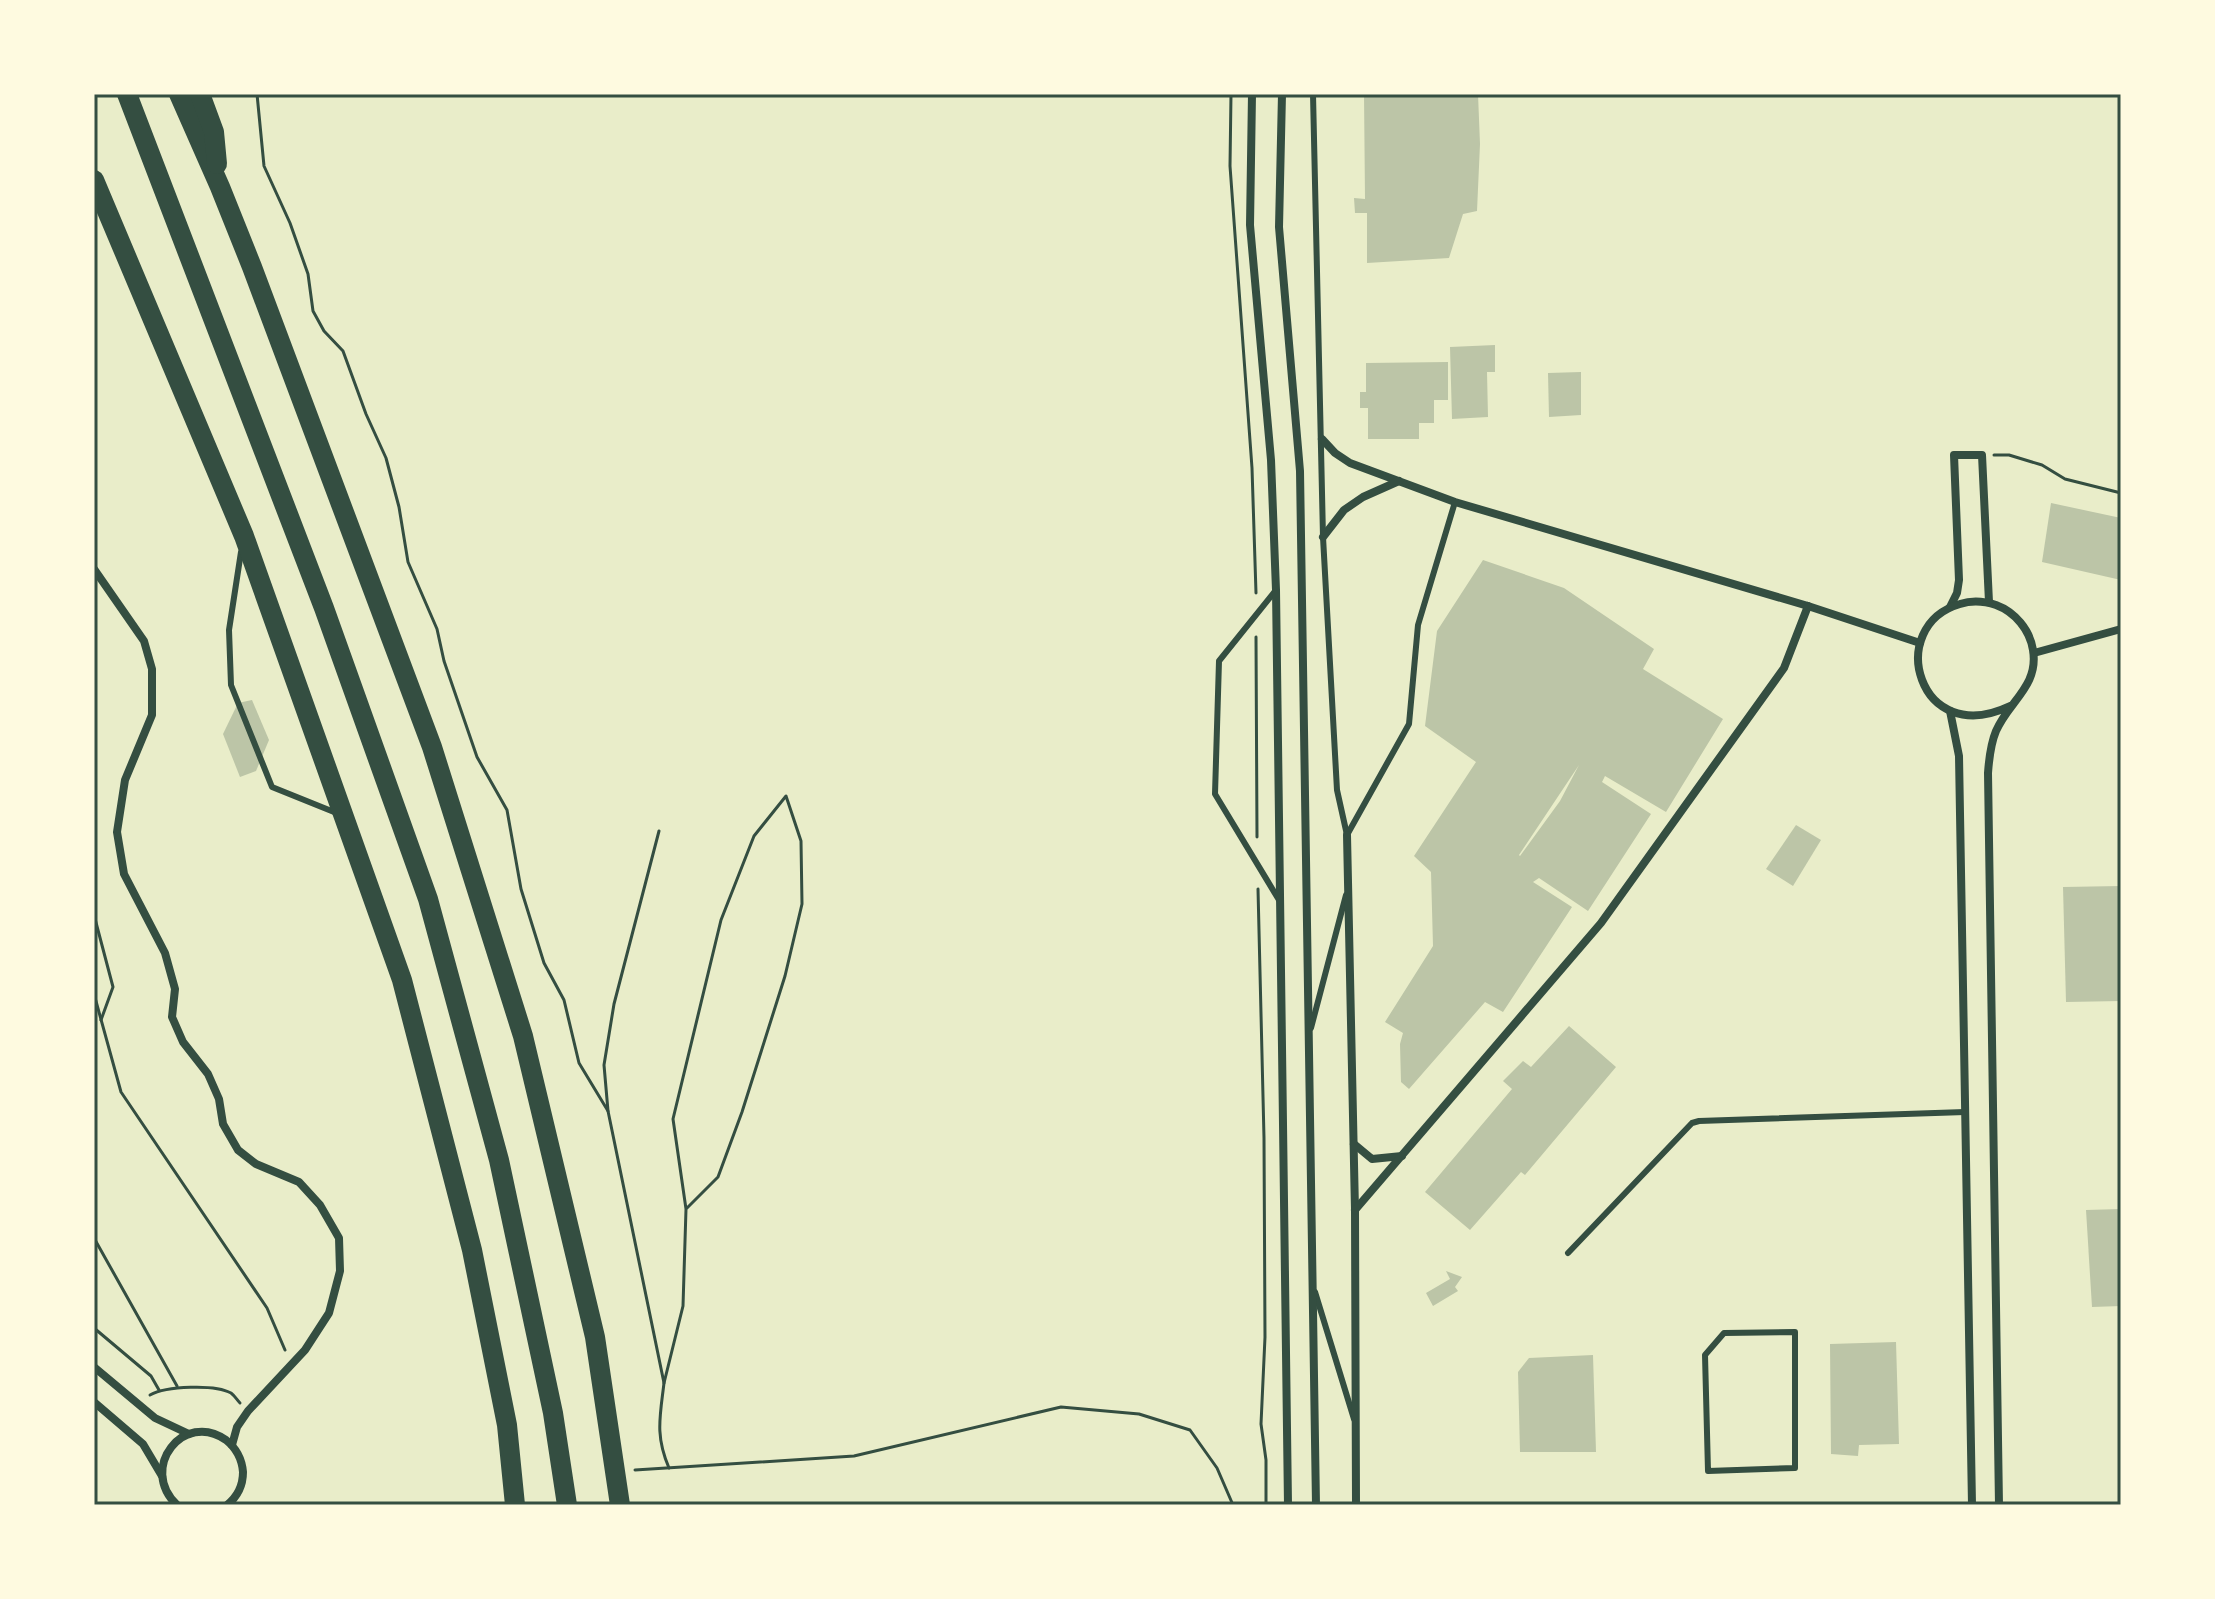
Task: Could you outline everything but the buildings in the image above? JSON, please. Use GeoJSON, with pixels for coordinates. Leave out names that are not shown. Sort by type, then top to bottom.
{"type":"FeatureCollection","features":[{"type":"Feature","properties":{"kind":"highway"},"geometry":{"type":"LineString","coordinates":[[118,94],[164,186]]}},
{"type":"Feature","properties":{"kind":"highway"},"geometry":{"type":"LineString","coordinates":[[127,94],[319,594],[428,899],[499,1160],[553,1413],[567,1505]]}},
{"type":"Feature","properties":{"kind":"highway"},"geometry":{"type":"LineString","coordinates":[[179,94],[252,267],[432,747],[523,1036],[595,1337],[620,1505]]}},
{"type":"Feature","properties":{"kind":"highway"},"geometry":{"type":"LineString","coordinates":[[200,94],[214,132],[220,187]]}},
{"type":"Feature","properties":{"kind":"highway"},"geometry":{"type":"LineString","coordinates":[[94,180],[244,536],[402,980],[472,1250],[507,1425],[515,1505]]}},
{"type":"Feature","properties":{"kind":"street"},"geometry":{"type":"LineString","coordinates":[[1252,94],[1250,225],[1271,460],[1276,590],[1288,1505]]}},
{"type":"Feature","properties":{"kind":"street"},"geometry":{"type":"LineString","coordinates":[[1282,94],[1279,227],[1300,471],[1316,1505]]}},
{"type":"Feature","properties":{"kind":"street"},"geometry":{"type":"LineString","coordinates":[[1322,439],[1350,463],[1455,502],[1808,606],[1920,643]]}},
{"type":"Feature","properties":{"kind":"street"},"geometry":{"type":"LineString","coordinates":[[1950,607],[1959,580],[1954,455],[1982,455],[1989,602]]}},
{"type":"Feature","properties":{"kind":"street"},"geometry":{"type":"LineString","coordinates":[[1323,537],[1344,510],[1363,497],[1400,481]]}},
{"type":"Feature","properties":{"kind":"street"},"geometry":{"type":"LineString","coordinates":[[94,569],[144,641],[152,669],[152,715],[125,780],[117,832],[124,874],[165,953],[175,989],[172,1017],[183,1042],[208,1074],[219,1099],[223,1124],[238,1150],[256,1164],[299,1182],[320,1205],[339,1238],[340,1271],[329,1313],[305,1350],[248,1411],[237,1427],[232,1445]]}},
{"type":"Feature","properties":{"kind":"street"},"geometry":{"type":"LineString","coordinates":[[1999,1505],[1988,773],[1995,732],[2010,706],[2024,692],[2032,673],[2034,653],[2024,626],[2014,615],[1989,602],[1969,601],[1950,607],[1937,616],[1920,643],[1920,675],[1927,690],[1950,711],[1970,717],[1991,715],[2010,706]]}},
{"type":"Feature","properties":{"kind":"street"},"geometry":{"type":"LineString","coordinates":[[1355,1210],[1601,923],[1784,668],[1808,606]]}},
{"type":"Feature","properties":{"kind":"street"},"geometry":{"type":"LineString","coordinates":[[2034,653],[2121,629]]}},
{"type":"Feature","properties":{"kind":"street"},"geometry":{"type":"LineString","coordinates":[[1950,711],[1959,756],[1972,1505]]}},
{"type":"Feature","properties":{"kind":"street"},"geometry":{"type":"LineString","coordinates":[[1347,835],[1355,1210],[1356,1505]]}},
{"type":"Feature","properties":{"kind":"street"},"geometry":{"type":"LineString","coordinates":[[1354,1144],[1372,1159],[1402,1156]]}},
{"type":"Feature","properties":{"kind":"street"},"geometry":{"type":"LineString","coordinates":[[94,1367],[155,1418],[189,1434]]}},
{"type":"Feature","properties":{"kind":"street"},"geometry":{"type":"LineString","coordinates":[[94,1402],[143,1444],[176,1505]]}},
{"type":"Feature","properties":{"kind":"street"},"geometry":{"type":"LineString","coordinates":[[162,1476],[168,1450],[177,1441],[200,1432],[223,1437],[239,1455],[243,1467],[239,1491],[227,1505]]}},
{"type":"Feature","properties":{"kind":"lane"},"geometry":{"type":"LineString","coordinates":[[1313,94],[1323,537],[1337,790],[1347,835]]}},
{"type":"Feature","properties":{"kind":"lane"},"geometry":{"type":"LineString","coordinates":[[1347,835],[1409,724],[1418,625],[1455,502]]}},
{"type":"Feature","properties":{"kind":"lane"},"geometry":{"type":"LineString","coordinates":[[244,536],[229,630],[231,685],[272,787],[345,817]]}},
{"type":"Feature","properties":{"kind":"lane"},"geometry":{"type":"LineString","coordinates":[[1276,590],[1219,661],[1215,794],[1280,903]]}},
{"type":"Feature","properties":{"kind":"lane"},"geometry":{"type":"LineString","coordinates":[[1310,1031],[1348,887]]}},
{"type":"Feature","properties":{"kind":"lane"},"geometry":{"type":"LineString","coordinates":[[1568,1253],[1692,1123],[1965,1112]]}},
{"type":"Feature","properties":{"kind":"lane"},"geometry":{"type":"LineString","coordinates":[[1311,1281],[1355,1422]]}},
{"type":"Feature","properties":{"kind":"lane"},"geometry":{"type":"LineString","coordinates":[[1795,1332],[1795,1468],[1708,1471],[1705,1355],[1724,1333],[1795,1332]]}},
{"type":"Feature","properties":{"kind":"path"},"geometry":{"type":"LineString","coordinates":[[257,94],[264,166],[290,223],[308,274],[313,311],[324,331],[343,351],[386,458],[399,507],[408,562],[437,629],[444,661],[477,757],[507,810],[521,889],[544,963],[564,1000],[579,1063],[608,1111]]}},
{"type":"Feature","properties":{"kind":"path"},"geometry":{"type":"LineString","coordinates":[[1231,94],[1230,166],[1256,559],[1264,1138],[1265,1337],[1261,1424],[1266,1460],[1266,1505]]}},
{"type":"Feature","properties":{"kind":"path"},"geometry":{"type":"LineString","coordinates":[[1982,455],[2009,455],[2042,465],[2065,479],[2121,493]]}},
{"type":"Feature","properties":{"kind":"path"},"geometry":{"type":"LineString","coordinates":[[669,1468],[660,1447],[660,1419],[664,1383],[683,1306],[686,1209],[673,1119],[721,920],[754,836],[786,796],[801,841],[802,904],[785,976],[718,1177],[686,1209]]}},
{"type":"Feature","properties":{"kind":"path"},"geometry":{"type":"LineString","coordinates":[[659,831],[611,1020],[604,1065],[608,1111],[664,1383]]}},
{"type":"Feature","properties":{"kind":"path"},"geometry":{"type":"LineString","coordinates":[[94,915],[113,987],[101,1020]]}},
{"type":"Feature","properties":{"kind":"path"},"geometry":{"type":"LineString","coordinates":[[94,994],[121,1092],[267,1308],[292,1364]]}},
{"type":"Feature","properties":{"kind":"path"},"geometry":{"type":"LineString","coordinates":[[94,1238],[177,1386]]}},
{"type":"Feature","properties":{"kind":"path"},"geometry":{"type":"LineString","coordinates":[[94,1328],[151,1376],[159,1390]]}},
{"type":"Feature","properties":{"kind":"path"},"geometry":{"type":"LineString","coordinates":[[137,1402],[159,1390],[177,1386],[230,1393],[248,1411]]}},
{"type":"Feature","properties":{"kind":"path"},"geometry":{"type":"LineString","coordinates":[[615,1471],[854,1456],[1061,1407],[1139,1414],[1190,1430],[1217,1468],[1233,1505]]}}]}
